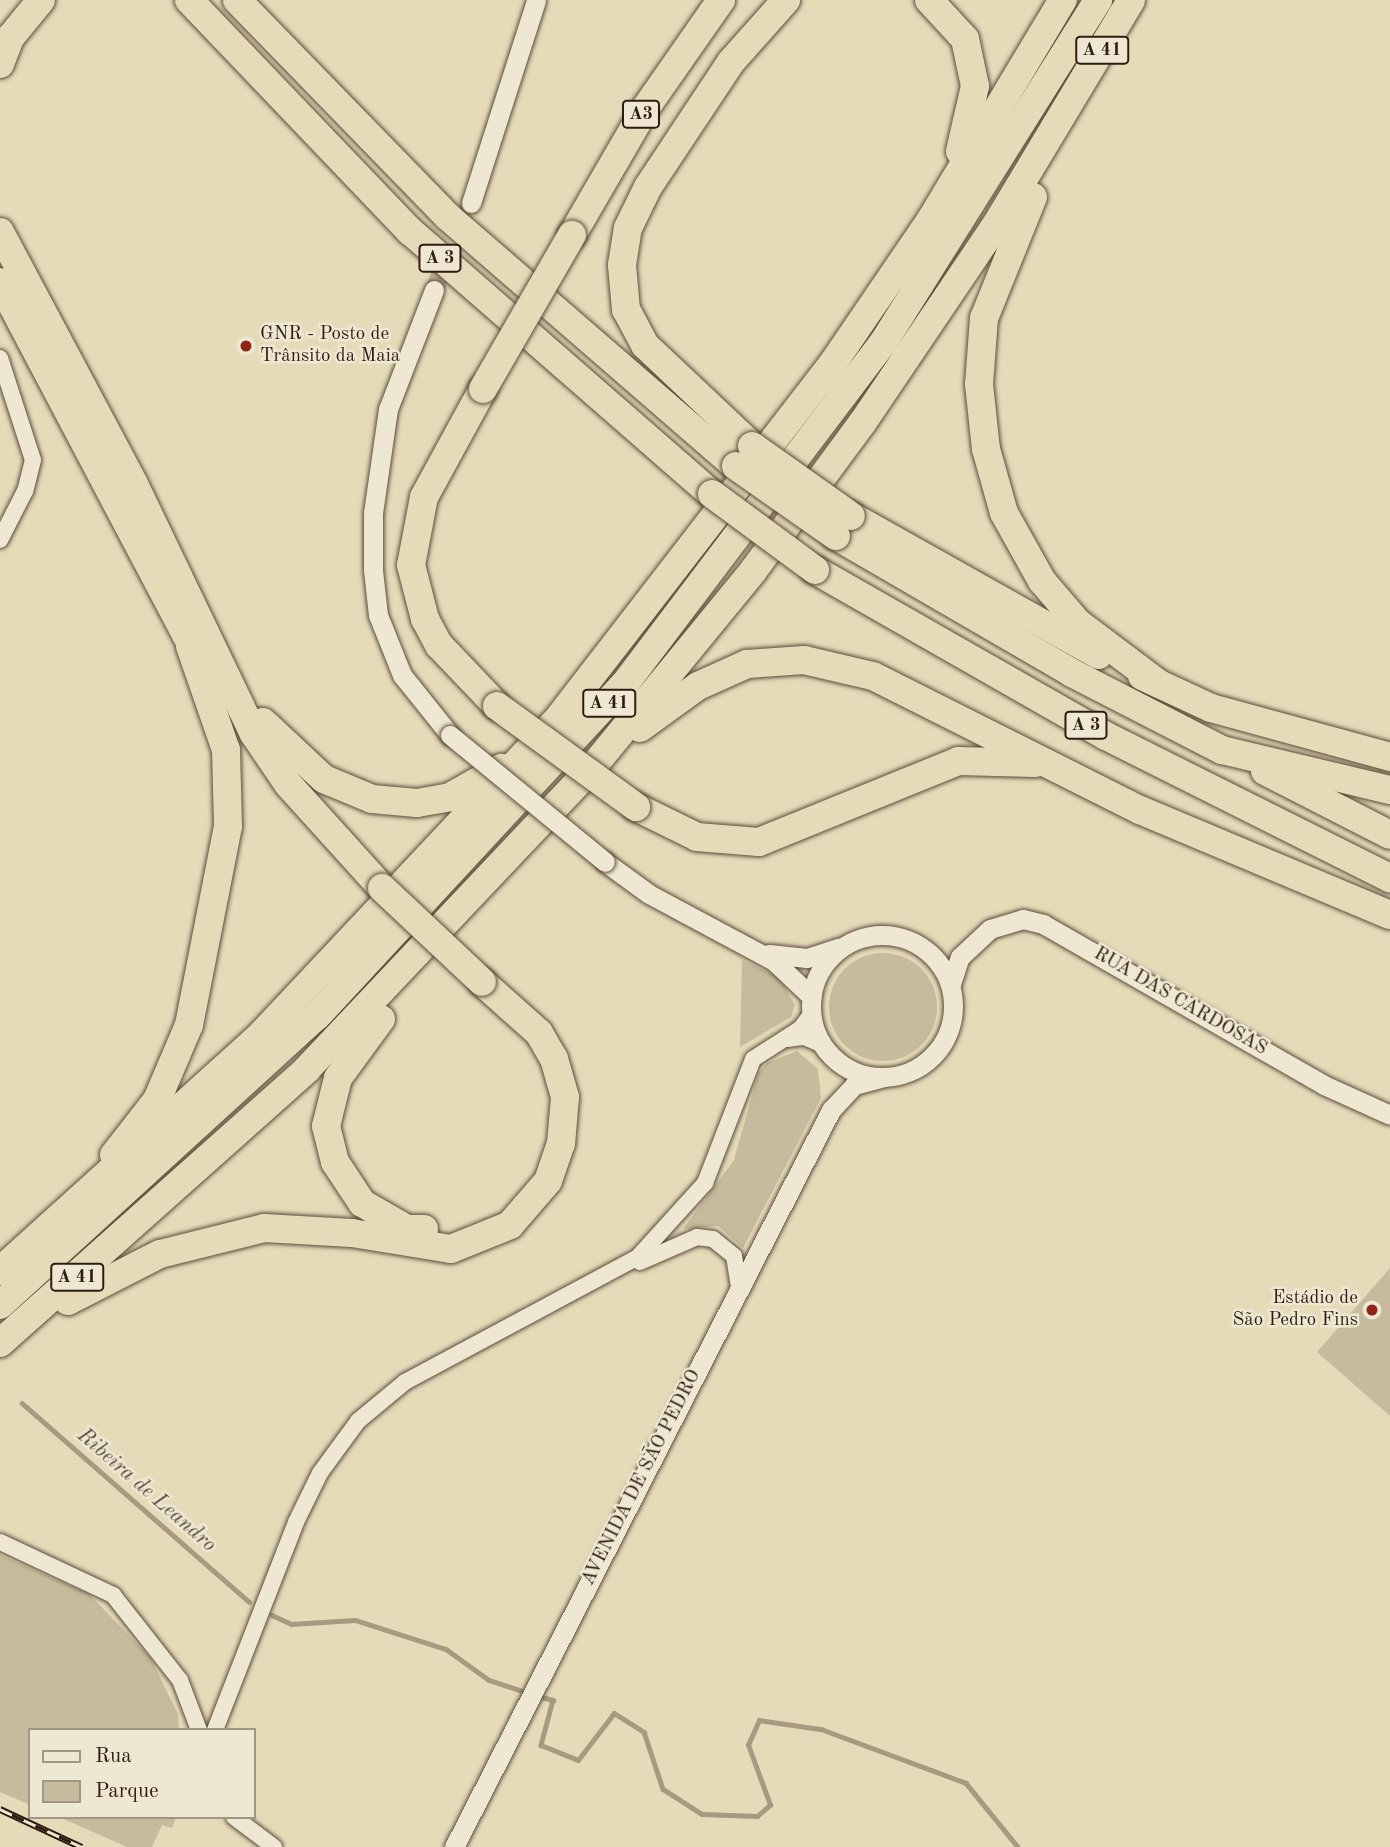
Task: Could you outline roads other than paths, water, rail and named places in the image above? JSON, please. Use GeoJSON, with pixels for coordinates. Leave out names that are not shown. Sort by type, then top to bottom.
{"type":"FeatureCollection","features":[{"type":"Feature","properties":{"kind":"highway"},"geometry":{"type":"LineString","coordinates":[[0,64],[10,38],[41,0]]}},
{"type":"Feature","properties":{"kind":"highway","name":"A 3"},"geometry":{"type":"LineString","coordinates":[[189,0],[419,239],[712,494],[815,570],[1106,736],[1382,872]]}},
{"type":"Feature","properties":{"kind":"highway","name":"A 3"},"geometry":{"type":"LineString","coordinates":[[237,0],[447,216],[744,456]]}},
{"type":"Feature","properties":{"kind":"highway","name":"A3"},"geometry":{"type":"LineString","coordinates":[[721,0],[645,109],[483,389],[424,497],[411,565],[425,619],[439,645],[497,706],[636,807],[696,837],[759,842],[958,761],[999,758],[1054,766]]}},
{"type":"Feature","properties":{"kind":"highway"},"geometry":{"type":"LineString","coordinates":[[786,0],[731,62],[648,187],[628,228],[622,265],[626,310],[645,345],[744,456],[844,526],[1159,684],[1223,712],[1390,757]]}},
{"type":"Feature","properties":{"kind":"highway"},"geometry":{"type":"LineString","coordinates":[[929,0],[965,39],[975,86],[967,134],[930,221]]}},
{"type":"Feature","properties":{"kind":"highway"},"geometry":{"type":"LineString","coordinates":[[0,1271],[58,1222],[350,946],[561,715],[788,427],[930,221],[1063,0]]}},
{"type":"Feature","properties":{"kind":"highway","name":"A 41"},"geometry":{"type":"LineString","coordinates":[[0,1305],[317,1017],[624,685],[883,343],[1098,0]]}},
{"type":"Feature","properties":{"kind":"highway","name":"A 41"},"geometry":{"type":"LineString","coordinates":[[8,1336],[219,1151],[408,968],[596,763],[826,475],[966,271],[1073,100],[1131,0]]}},
{"type":"Feature","properties":{"kind":"highway"},"geometry":{"type":"LineString","coordinates":[[1073,100],[1059,153],[992,285],[980,349],[981,418],[1001,502],[1027,558],[1078,622],[1159,684]]}},
{"type":"Feature","properties":{"kind":"highway"},"geometry":{"type":"LineString","coordinates":[[0,232],[134,484],[218,670],[288,784],[377,893]]}},
{"type":"Feature","properties":{"kind":"highway"},"geometry":{"type":"LineString","coordinates":[[0,282],[188,641],[276,793],[477,988],[526,1044],[541,1070],[549,1095],[548,1135],[534,1175],[503,1210],[459,1229],[407,1228],[362,1203],[335,1162],[326,1126],[338,1078],[395,1003],[408,968]]}},
{"type":"Feature","properties":{"kind":"highway","name":"A 3"},"geometry":{"type":"LineString","coordinates":[[844,526],[1072,673],[1390,835]]}},
{"type":"Feature","properties":{"kind":"highway"},"geometry":{"type":"LineString","coordinates":[[58,1222],[157,1100],[199,985],[228,826],[229,784],[226,750],[188,641]]}},
{"type":"Feature","properties":{"kind":"highway"},"geometry":{"type":"LineString","coordinates":[[596,763],[698,686],[747,664],[804,660],[873,676],[1140,810],[1390,915]]}},
{"type":"Feature","properties":{"kind":"highway"},"geometry":{"type":"LineString","coordinates":[[218,670],[304,764],[345,789],[386,801],[425,802],[466,792],[515,759],[561,715]]}},
{"type":"Feature","properties":{"kind":"highway","name":"A 3"},"geometry":{"type":"LineString","coordinates":[[1222,750],[1390,790]]}},
{"type":"Feature","properties":{"kind":"highway"},"geometry":{"type":"LineString","coordinates":[[8,1336],[160,1254],[264,1227],[352,1233],[451,1249],[510,1225],[548,1181],[561,1144],[565,1097],[554,1059],[538,1033],[477,988]]}},
{"type":"Feature","properties":{"kind":"street"},"geometry":{"type":"LineString","coordinates":[[471,203],[536,0]]}},
{"type":"Feature","properties":{"kind":"street"},"geometry":{"type":"LineString","coordinates":[[434,290],[388,409],[373,513],[373,570],[378,615],[402,675],[450,735],[605,862],[689,917],[755,949],[790,971],[812,1005],[828,1051]]}},
{"type":"Feature","properties":{"kind":"street"},"geometry":{"type":"LineString","coordinates":[[0,358],[33,460],[25,491],[0,540]]}},
{"type":"Feature","properties":{"kind":"street","name":"RUA DAS CARDOSAS"},"geometry":{"type":"LineString","coordinates":[[919,944],[942,951],[970,945],[1005,921],[1042,924],[1324,1084],[1390,1115]]}},
{"type":"Feature","properties":{"kind":"street"},"geometry":{"type":"LineString","coordinates":[[606,1279],[638,1257],[705,1183],[744,1074],[765,1048],[781,1041],[804,1037],[828,1051],[849,1069],[884,1077],[925,1063],[940,1047],[950,1028],[951,984],[919,944],[882,935],[807,958],[755,949]]}},
{"type":"Feature","properties":{"kind":"street"},"geometry":{"type":"LineString","coordinates":[[781,1041],[812,1005],[823,967],[846,945]]}},
{"type":"Feature","properties":{"kind":"street","name":"RUA DAS CARDOSAS"},"geometry":{"type":"LineString","coordinates":[[951,984],[970,945]]}},
{"type":"Feature","properties":{"kind":"street","name":"AVENIDA DE SÃO PEDRO"},"geometry":{"type":"LineString","coordinates":[[828,1051],[831,1110]]}},
{"type":"Feature","properties":{"kind":"street","name":"AVENIDA DE SÃO PEDRO"},"geometry":{"type":"LineString","coordinates":[[454,1847],[831,1110],[854,1086],[884,1077]]}},
{"type":"Feature","properties":{"kind":"street"},"geometry":{"type":"LineString","coordinates":[[216,1728],[296,1522],[320,1473],[358,1421],[405,1382],[460,1350],[697,1237],[713,1239],[734,1256],[739,1290]]}},
{"type":"Feature","properties":{"kind":"street"},"geometry":{"type":"LineString","coordinates":[[0,1542],[113,1595],[180,1680],[198,1728]]}},
{"type":"Feature","properties":{"kind":"street"},"geometry":{"type":"LineString","coordinates":[[237,1819],[274,1847]]}},
{"type":"Feature","properties":{"kind":"waterway","name":"Ribeira de Leandro"},"geometry":{"type":"LineString","coordinates":[[22,1403],[249,1602]]}},
{"type":"Feature","properties":{"kind":"waterway","name":"Ribeira de Leandro"},"geometry":{"type":"LineString","coordinates":[[272,1615],[291,1624],[355,1620],[446,1649],[489,1680],[527,1692]]}},
{"type":"Feature","properties":{"kind":"waterway","name":"Ribeira de Leandro"},"geometry":{"type":"LineString","coordinates":[[538,1696],[553,1700],[541,1745],[578,1760],[614,1713],[644,1732],[663,1789],[702,1814],[757,1816],[770,1805],[748,1745],[759,1720],[821,1729],[966,1783],[1018,1847]]}},
{"type":"Feature","properties":{"kind":"tunnel"},"geometry":{"type":"LineString","coordinates":[[434,290],[471,203]]}},
{"type":"Feature","properties":{"kind":"railway"},"geometry":{"type":"LineString","coordinates":[[0,1809],[82,1847]]}},
{"type":"Feature","properties":{"kind":"place","name":"GNR - Posto de Trânsito da Maia"},"geometry":{"type":"Point","coordinates":[246,346]}},
{"type":"Feature","properties":{"kind":"place","name":"Estádio de São Pedro Fins"},"geometry":{"type":"Point","coordinates":[1372,1310]}}]}
